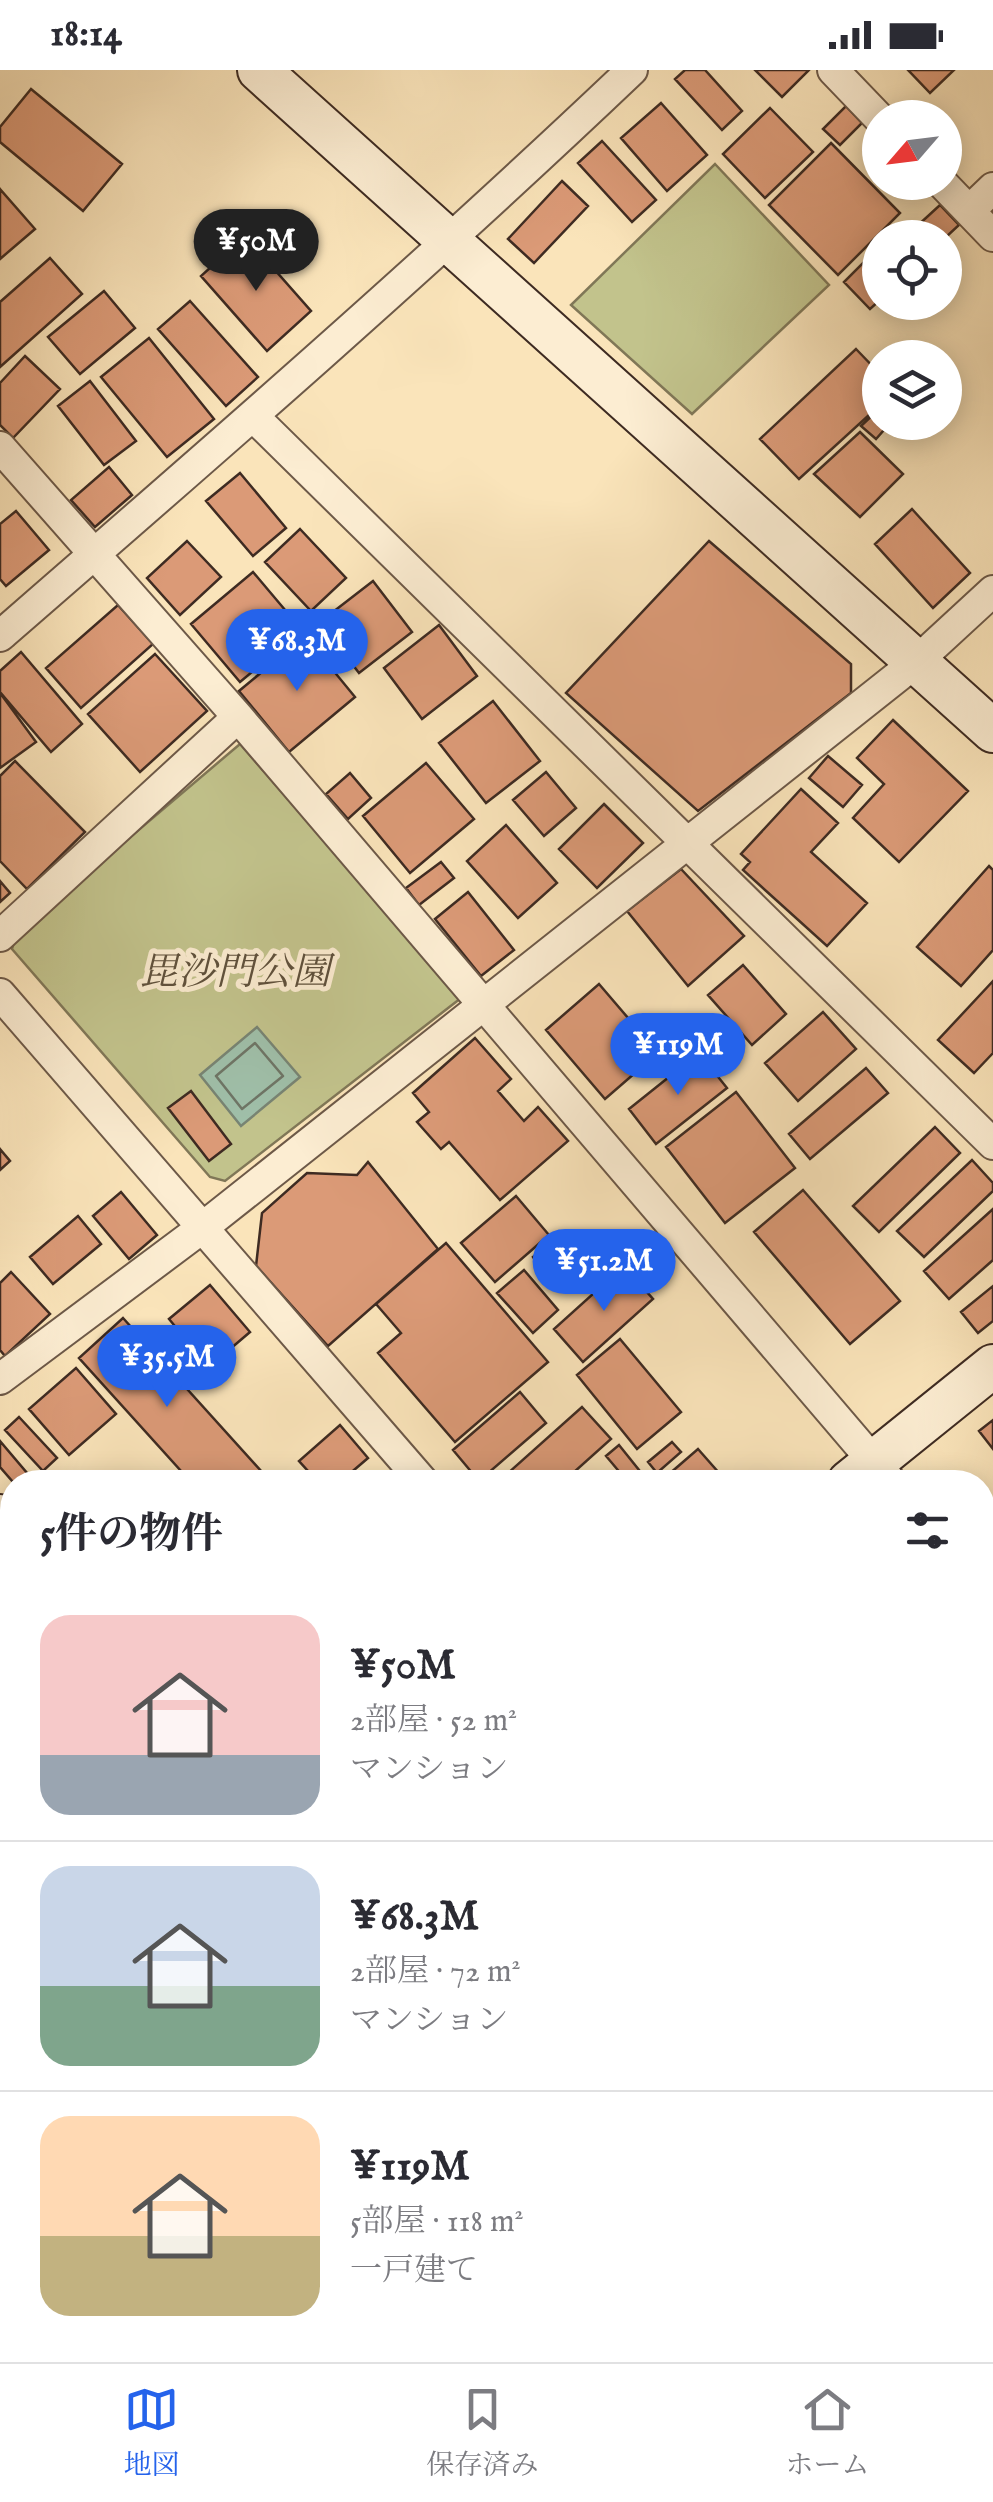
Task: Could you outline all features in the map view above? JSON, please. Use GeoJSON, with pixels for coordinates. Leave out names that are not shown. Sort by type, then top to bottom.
{"type":"FeatureCollection","features":[{"type":"Feature","properties":{"kind":"street"},"geometry":{"type":"LineString","coordinates":[[258,70],[993,731]]}},
{"type":"Feature","properties":{"kind":"street"},"geometry":{"type":"LineString","coordinates":[[0,636],[254,417],[632,70]]}},
{"type":"Feature","properties":{"kind":"street"},"geometry":{"type":"LineString","coordinates":[[833,70],[862,100]]}},
{"type":"Feature","properties":{"kind":"street"},"geometry":{"type":"LineString","coordinates":[[969,212],[993,188]]}},
{"type":"Feature","properties":{"kind":"street"},"geometry":{"type":"LineString","coordinates":[[958,200],[993,236]]}},
{"type":"Feature","properties":{"kind":"street"},"geometry":{"type":"LineString","coordinates":[[254,417],[993,1144]]}},
{"type":"Feature","properties":{"kind":"street"},"geometry":{"type":"LineString","coordinates":[[0,447],[482,1003],[867,1470]]}},
{"type":"Feature","properties":{"kind":"street"},"geometry":{"type":"LineString","coordinates":[[0,1379],[202,1228],[916,662],[993,591]]}},
{"type":"Feature","properties":{"kind":"street"},"geometry":{"type":"LineString","coordinates":[[0,936],[238,717]]}},
{"type":"Feature","properties":{"kind":"street"},"geometry":{"type":"LineString","coordinates":[[0,994],[413,1470]]}},
{"type":"Feature","properties":{"kind":"street"},"geometry":{"type":"LineString","coordinates":[[879,1470],[993,1366]]}},
{"type":"Feature","properties":{"kind":"green space"},"geometry":{"type":"Polygon","coordinates":[[[715,164],[829,285],[692,414],[571,305],[715,164]]]}},
{"type":"Feature","properties":{"kind":"green space","name":"毘沙門公園"},"geometry":{"type":"Polygon","coordinates":[[[240,744],[461,998],[225,1181],[210,1177],[12,949],[17,933],[240,744]]]}},
{"type":"Feature","properties":{"kind":"water"},"geometry":{"type":"Polygon","coordinates":[[[257,1027],[300,1077],[241,1126],[200,1075],[257,1027]]]}},
{"type":"Feature","properties":{"kind":"building"},"geometry":{"type":"Polygon","coordinates":[[[685,70],[705,70],[742,111],[722,130],[675,79],[685,70]]]}},
{"type":"Feature","properties":{"kind":"building"},"geometry":{"type":"Polygon","coordinates":[[[755,70],[809,70],[782,97],[755,70]]]}},
{"type":"Feature","properties":{"kind":"building"},"geometry":{"type":"Polygon","coordinates":[[[908,70],[954,70],[930,93],[908,70]]]}},
{"type":"Feature","properties":{"kind":"building"},"geometry":{"type":"Polygon","coordinates":[[[31,89],[122,164],[83,211],[0,142],[0,127],[31,89]]]}},
{"type":"Feature","properties":{"kind":"building"},"geometry":{"type":"Polygon","coordinates":[[[661,103],[707,155],[667,191],[621,138],[661,103]]]}},
{"type":"Feature","properties":{"kind":"building"},"geometry":{"type":"Polygon","coordinates":[[[846,106],[862,123],[840,145],[823,129],[846,106]]]}},
{"type":"Feature","properties":{"kind":"building"},"geometry":{"type":"Polygon","coordinates":[[[770,108],[813,152],[765,198],[723,154],[770,108]]]}},
{"type":"Feature","properties":{"kind":"building"},"geometry":{"type":"Polygon","coordinates":[[[602,141],[656,200],[632,222],[578,163],[602,141]]]}},
{"type":"Feature","properties":{"kind":"building"},"geometry":{"type":"Polygon","coordinates":[[[831,143],[862,174],[862,200],[887,200],[900,213],[893,220],[862,220],[862,251],[838,275],[769,205],[831,143]]]}},
{"type":"Feature","properties":{"kind":"building"},"geometry":{"type":"Polygon","coordinates":[[[562,181],[588,206],[534,263],[508,239],[562,181]]]}},
{"type":"Feature","properties":{"kind":"building"},"geometry":{"type":"Polygon","coordinates":[[[0,189],[35,229],[0,259],[0,189]]]}},
{"type":"Feature","properties":{"kind":"building"},"geometry":{"type":"Polygon","coordinates":[[[940,205],[954,220],[924,220],[940,205]]]}},
{"type":"Feature","properties":{"kind":"building"},"geometry":{"type":"Polygon","coordinates":[[[245,236],[311,311],[267,351],[201,276],[245,236]]]}},
{"type":"Feature","properties":{"kind":"building"},"geometry":{"type":"Polygon","coordinates":[[[50,258],[82,294],[0,367],[0,302],[50,258]]]}},
{"type":"Feature","properties":{"kind":"building"},"geometry":{"type":"Polygon","coordinates":[[[862,264],[862,301],[844,282],[862,264]]]}},
{"type":"Feature","properties":{"kind":"building"},"geometry":{"type":"Polygon","coordinates":[[[104,291],[135,328],[80,374],[48,337],[104,291]]]}},
{"type":"Feature","properties":{"kind":"building"},"geometry":{"type":"Polygon","coordinates":[[[190,301],[258,377],[226,406],[158,329],[190,301]]]}},
{"type":"Feature","properties":{"kind":"building"},"geometry":{"type":"Polygon","coordinates":[[[149,338],[214,419],[167,457],[101,377],[149,338]]]}},
{"type":"Feature","properties":{"kind":"building"},"geometry":{"type":"Polygon","coordinates":[[[856,349],[862,355],[862,421],[799,479],[760,439],[856,349]]]}},
{"type":"Feature","properties":{"kind":"building"},"geometry":{"type":"Polygon","coordinates":[[[25,356],[60,389],[13,438],[0,425],[0,383],[25,356]]]}},
{"type":"Feature","properties":{"kind":"building"},"geometry":{"type":"Polygon","coordinates":[[[90,381],[136,441],[104,465],[58,406],[90,381]]]}},
{"type":"Feature","properties":{"kind":"building"},"geometry":{"type":"Polygon","coordinates":[[[860,432],[862,440],[868,440],[903,474],[860,517],[814,474],[860,432]]]}},
{"type":"Feature","properties":{"kind":"building"},"geometry":{"type":"Polygon","coordinates":[[[109,467],[132,495],[95,527],[71,500],[109,467]]]}},
{"type":"Feature","properties":{"kind":"building"},"geometry":{"type":"Polygon","coordinates":[[[240,473],[286,528],[253,556],[206,501],[240,473]]]}},
{"type":"Feature","properties":{"kind":"building"},"geometry":{"type":"Polygon","coordinates":[[[912,509],[970,573],[933,608],[875,544],[912,509]]]}},
{"type":"Feature","properties":{"kind":"building"},"geometry":{"type":"Polygon","coordinates":[[[16,511],[49,550],[6,586],[0,579],[0,524],[16,511]]]}},
{"type":"Feature","properties":{"kind":"building"},"geometry":{"type":"Polygon","coordinates":[[[300,529],[346,578],[311,611],[265,562],[300,529]]]}},
{"type":"Feature","properties":{"kind":"building"},"geometry":{"type":"Polygon","coordinates":[[[187,541],[221,577],[180,615],[147,578],[187,541]]]}},
{"type":"Feature","properties":{"kind":"building"},"geometry":{"type":"Polygon","coordinates":[[[709,541],[851,664],[851,693],[698,811],[566,693],[709,541]]]}},
{"type":"Feature","properties":{"kind":"building"},"geometry":{"type":"Polygon","coordinates":[[[253,572],[302,630],[240,682],[191,624],[253,572]]]}},
{"type":"Feature","properties":{"kind":"building"},"geometry":{"type":"Polygon","coordinates":[[[373,581],[412,632],[359,673],[320,622],[373,581]]]}},
{"type":"Feature","properties":{"kind":"building"},"geometry":{"type":"Polygon","coordinates":[[[118,605],[153,644],[81,708],[46,668],[118,605]]]}},
{"type":"Feature","properties":{"kind":"building"},"geometry":{"type":"Polygon","coordinates":[[[439,625],[477,676],[422,719],[384,668],[439,625]]]}},
{"type":"Feature","properties":{"kind":"building"},"geometry":{"type":"Polygon","coordinates":[[[305,636],[355,697],[289,752],[239,691],[305,636]]]}},
{"type":"Feature","properties":{"kind":"building"},"geometry":{"type":"Polygon","coordinates":[[[21,652],[82,724],[51,752],[0,692],[0,671],[21,652]]]}},
{"type":"Feature","properties":{"kind":"building"},"geometry":{"type":"Polygon","coordinates":[[[155,654],[207,711],[140,772],[88,714],[155,654]]]}},
{"type":"Feature","properties":{"kind":"building"},"geometry":{"type":"Polygon","coordinates":[[[0,693],[36,742],[0,768],[0,693]]]}},
{"type":"Feature","properties":{"kind":"building"},"geometry":{"type":"Polygon","coordinates":[[[493,701],[540,761],[486,803],[439,743],[493,701]]]}},
{"type":"Feature","properties":{"kind":"building"},"geometry":{"type":"Polygon","coordinates":[[[893,720],[968,791],[899,862],[853,818],[884,784],[857,758],[893,720]]]}},
{"type":"Feature","properties":{"kind":"building"},"geometry":{"type":"Polygon","coordinates":[[[828,756],[862,785],[843,807],[809,778],[828,756]]]}},
{"type":"Feature","properties":{"kind":"building"},"geometry":{"type":"Polygon","coordinates":[[[15,761],[85,832],[27,889],[0,861],[0,776],[15,761]]]}},
{"type":"Feature","properties":{"kind":"building"},"geometry":{"type":"Polygon","coordinates":[[[426,763],[474,819],[410,873],[363,816],[426,763]]]}},
{"type":"Feature","properties":{"kind":"building"},"geometry":{"type":"Polygon","coordinates":[[[546,772],[576,808],[544,836],[513,800],[546,772]]]}},
{"type":"Feature","properties":{"kind":"building"},"geometry":{"type":"Polygon","coordinates":[[[350,773],[371,798],[348,819],[326,794],[350,773]]]}},
{"type":"Feature","properties":{"kind":"building"},"geometry":{"type":"Polygon","coordinates":[[[801,789],[838,823],[811,852],[867,903],[827,946],[743,870],[750,862],[741,854],[801,789]]]}},
{"type":"Feature","properties":{"kind":"building"},"geometry":{"type":"Polygon","coordinates":[[[604,804],[643,843],[597,888],[559,849],[604,804]]]}},
{"type":"Feature","properties":{"kind":"building"},"geometry":{"type":"Polygon","coordinates":[[[506,825],[557,883],[518,918],[467,861],[506,825]]]}},
{"type":"Feature","properties":{"kind":"building"},"geometry":{"type":"Polygon","coordinates":[[[441,862],[454,878],[419,905],[406,888],[441,862]]]}},
{"type":"Feature","properties":{"kind":"building"},"geometry":{"type":"Polygon","coordinates":[[[989,866],[993,870],[993,950],[961,986],[917,947],[989,866]]]}},
{"type":"Feature","properties":{"kind":"building"},"geometry":{"type":"Polygon","coordinates":[[[681,869],[744,936],[688,986],[627,911],[681,869]]]}},
{"type":"Feature","properties":{"kind":"building"},"geometry":{"type":"Polygon","coordinates":[[[0,881],[10,893],[0,902],[0,881]]]}},
{"type":"Feature","properties":{"kind":"building"},"geometry":{"type":"Polygon","coordinates":[[[468,892],[514,950],[481,976],[435,919],[468,892]]]}},
{"type":"Feature","properties":{"kind":"building"},"geometry":{"type":"Polygon","coordinates":[[[743,965],[786,1014],[752,1045],[708,995],[743,965]]]}},
{"type":"Feature","properties":{"kind":"building"},"geometry":{"type":"Polygon","coordinates":[[[993,981],[993,1053],[974,1073],[938,1040],[993,981]]]}},
{"type":"Feature","properties":{"kind":"building"},"geometry":{"type":"Polygon","coordinates":[[[599,984],[658,1053],[605,1099],[546,1030],[599,984]]]}},
{"type":"Feature","properties":{"kind":"building"},"geometry":{"type":"Polygon","coordinates":[[[823,1012],[856,1049],[798,1101],[765,1063],[823,1012]]]}},
{"type":"Feature","properties":{"kind":"building"},"geometry":{"type":"Polygon","coordinates":[[[475,1038],[511,1079],[498,1091],[524,1121],[538,1107],[568,1141],[500,1200],[449,1142],[441,1149],[417,1122],[429,1112],[413,1093],[475,1038]]]}},
{"type":"Feature","properties":{"kind":"building"},"geometry":{"type":"Polygon","coordinates":[[[699,1053],[727,1088],[656,1144],[629,1109],[699,1053]]]}},
{"type":"Feature","properties":{"kind":"building"},"geometry":{"type":"Polygon","coordinates":[[[866,1068],[888,1093],[810,1159],[789,1134],[866,1068]]]}},
{"type":"Feature","properties":{"kind":"building"},"geometry":{"type":"Polygon","coordinates":[[[191,1091],[231,1144],[209,1161],[168,1108],[191,1091]]]}},
{"type":"Feature","properties":{"kind":"building"},"geometry":{"type":"Polygon","coordinates":[[[736,1092],[795,1168],[725,1223],[666,1147],[736,1092]]]}},
{"type":"Feature","properties":{"kind":"building"},"geometry":{"type":"Polygon","coordinates":[[[935,1127],[960,1153],[879,1232],[853,1206],[935,1127]]]}},
{"type":"Feature","properties":{"kind":"building"},"geometry":{"type":"Polygon","coordinates":[[[0,1149],[10,1161],[0,1170],[0,1149]]]}},
{"type":"Feature","properties":{"kind":"building"},"geometry":{"type":"Polygon","coordinates":[[[972,1160],[993,1183],[993,1191],[924,1257],[897,1231],[972,1160]]]}},
{"type":"Feature","properties":{"kind":"building"},"geometry":{"type":"Polygon","coordinates":[[[368,1162],[438,1249],[328,1346],[256,1266],[262,1213],[307,1173],[357,1175],[368,1162]]]}},
{"type":"Feature","properties":{"kind":"building"},"geometry":{"type":"Polygon","coordinates":[[[803,1190],[900,1301],[850,1344],[754,1232],[803,1190]]]}},
{"type":"Feature","properties":{"kind":"building"},"geometry":{"type":"Polygon","coordinates":[[[121,1192],[157,1235],[129,1259],[93,1216],[121,1192]]]}},
{"type":"Feature","properties":{"kind":"building"},"geometry":{"type":"Polygon","coordinates":[[[516,1196],[549,1235],[495,1282],[461,1243],[516,1196]]]}},
{"type":"Feature","properties":{"kind":"building"},"geometry":{"type":"Polygon","coordinates":[[[993,1209],[993,1260],[949,1299],[924,1271],[993,1209]]]}},
{"type":"Feature","properties":{"kind":"building"},"geometry":{"type":"Polygon","coordinates":[[[78,1216],[101,1244],[53,1284],[30,1257],[78,1216]]]}},
{"type":"Feature","properties":{"kind":"building"},"geometry":{"type":"Polygon","coordinates":[[[555,1238],[562,1247],[539,1266],[533,1257],[555,1238]]]}},
{"type":"Feature","properties":{"kind":"building"},"geometry":{"type":"Polygon","coordinates":[[[446,1243],[548,1362],[455,1442],[378,1353],[401,1333],[376,1304],[446,1243]]]}},
{"type":"Feature","properties":{"kind":"building"},"geometry":{"type":"Polygon","coordinates":[[[624,1266],[653,1299],[583,1362],[554,1329],[624,1266]]]}},
{"type":"Feature","properties":{"kind":"building"},"geometry":{"type":"Polygon","coordinates":[[[524,1270],[558,1310],[533,1333],[497,1293],[524,1270]]]}},
{"type":"Feature","properties":{"kind":"building"},"geometry":{"type":"Polygon","coordinates":[[[11,1272],[50,1314],[5,1356],[0,1350],[0,1283],[11,1272]]]}},
{"type":"Feature","properties":{"kind":"building"},"geometry":{"type":"Polygon","coordinates":[[[210,1285],[250,1332],[209,1367],[169,1319],[210,1285]]]}},
{"type":"Feature","properties":{"kind":"building"},"geometry":{"type":"Polygon","coordinates":[[[993,1286],[993,1321],[978,1333],[961,1312],[993,1286]]]}},
{"type":"Feature","properties":{"kind":"building"},"geometry":{"type":"Polygon","coordinates":[[[123,1318],[260,1470],[180,1470],[79,1358],[123,1318]]]}},
{"type":"Feature","properties":{"kind":"building"},"geometry":{"type":"Polygon","coordinates":[[[620,1339],[681,1412],[637,1449],[577,1375],[620,1339]]]}},
{"type":"Feature","properties":{"kind":"building"},"geometry":{"type":"Polygon","coordinates":[[[76,1368],[116,1414],[69,1455],[29,1409],[76,1368]]]}},
{"type":"Feature","properties":{"kind":"building"},"geometry":{"type":"Polygon","coordinates":[[[520,1392],[546,1423],[492,1470],[470,1470],[453,1450],[520,1392]]]}},
{"type":"Feature","properties":{"kind":"building"},"geometry":{"type":"Polygon","coordinates":[[[582,1407],[611,1439],[576,1470],[511,1470],[582,1407]]]}},
{"type":"Feature","properties":{"kind":"building"},"geometry":{"type":"Polygon","coordinates":[[[19,1417],[57,1458],[42,1470],[5,1430],[19,1417]]]}},
{"type":"Feature","properties":{"kind":"building"},"geometry":{"type":"Polygon","coordinates":[[[993,1420],[993,1449],[979,1431],[993,1420]]]}},
{"type":"Feature","properties":{"kind":"building"},"geometry":{"type":"Polygon","coordinates":[[[340,1425],[368,1458],[354,1470],[307,1470],[299,1461],[340,1425]]]}},
{"type":"Feature","properties":{"kind":"building"},"geometry":{"type":"Polygon","coordinates":[[[0,1441],[25,1470],[0,1467],[0,1441]]]}},
{"type":"Feature","properties":{"kind":"building"},"geometry":{"type":"Polygon","coordinates":[[[672,1442],[681,1452],[660,1470],[655,1470],[648,1462],[672,1442]]]}},
{"type":"Feature","properties":{"kind":"building"},"geometry":{"type":"Polygon","coordinates":[[[619,1445],[639,1470],[618,1470],[606,1456],[619,1445]]]}},
{"type":"Feature","properties":{"kind":"building"},"geometry":{"type":"Polygon","coordinates":[[[698,1449],[716,1470],[674,1470],[698,1449]]]}}]}
